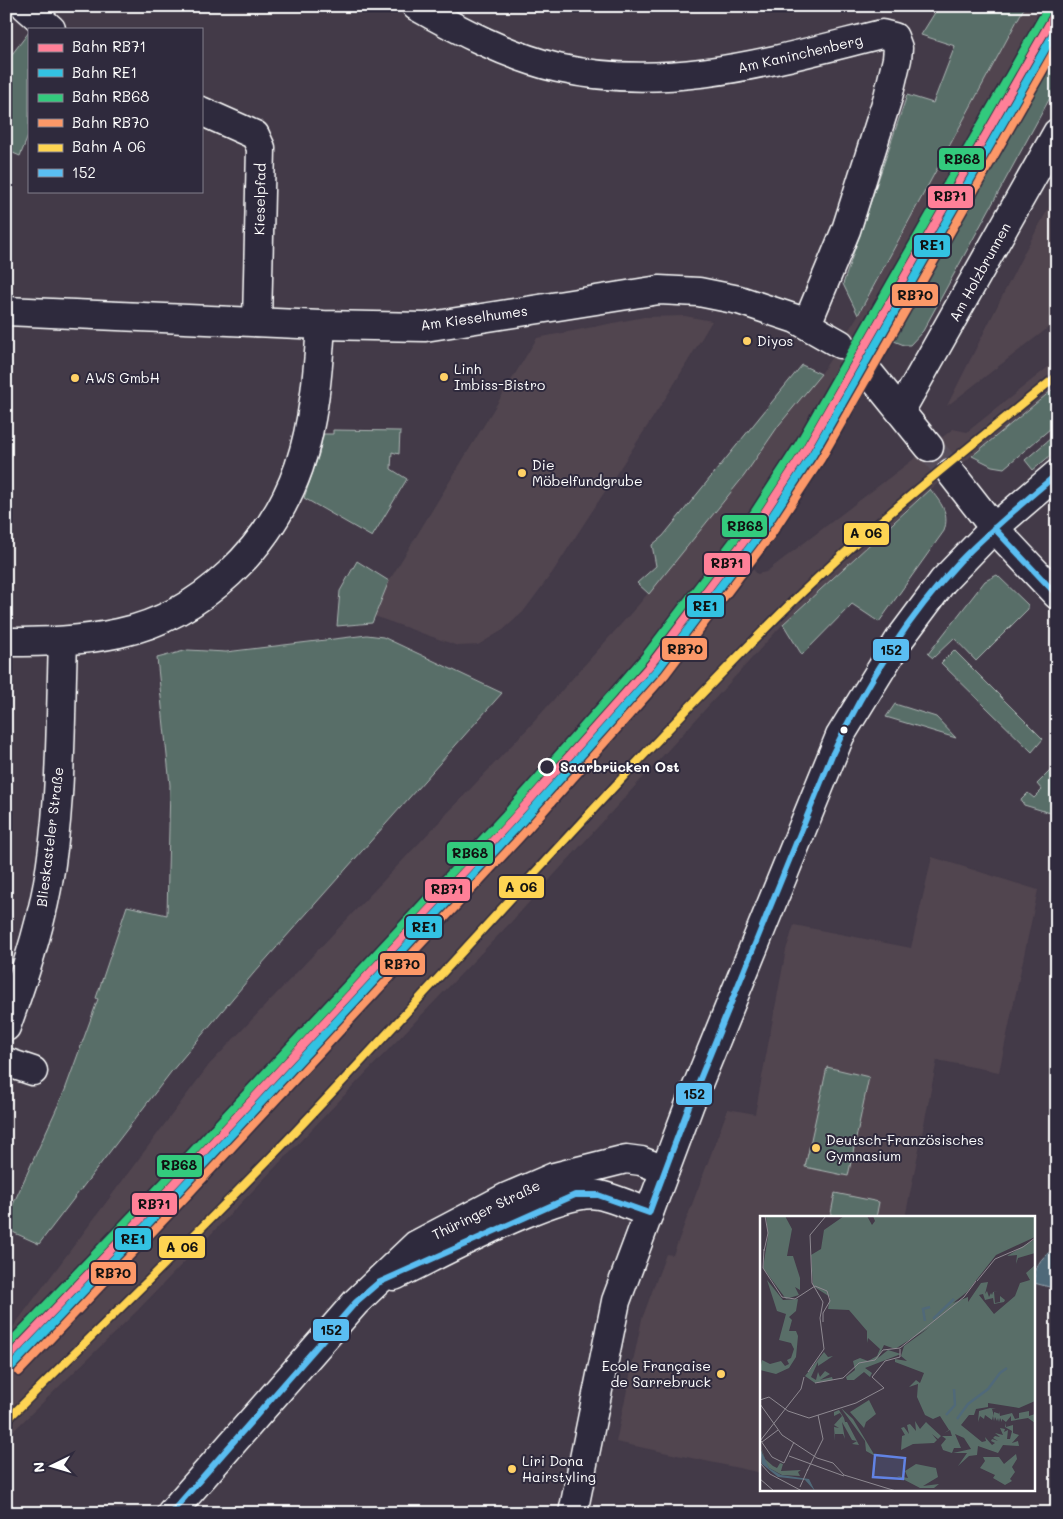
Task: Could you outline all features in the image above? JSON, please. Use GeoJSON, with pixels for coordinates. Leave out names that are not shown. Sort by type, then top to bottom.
{"type":"FeatureCollection","features":[{"type":"Feature","properties":{"kind":"street"},"geometry":{"type":"LineString","coordinates":[[25,6],[50,28]]}},
{"type":"Feature","properties":{"kind":"street","name":"Am Kaninchenberg"},"geometry":{"type":"LineString","coordinates":[[416,6],[480,40],[557,68],[628,78],[687,75],[746,67],[882,34],[894,37],[898,48],[897,59],[888,97],[846,230],[807,324]]}},
{"type":"Feature","properties":{"kind":"street","name":"Kieselpfad"},"geometry":{"type":"LineString","coordinates":[[202,111],[255,135],[261,148],[257,322]]}},
{"type":"Feature","properties":{"kind":"street","name":"Am Holzbrunnen"},"geometry":{"type":"LineString","coordinates":[[901,410],[1057,133]]}},
{"type":"Feature","properties":{"kind":"street","name":"Am Kieselhumes"},"geometry":{"type":"LineString","coordinates":[[6,311],[321,325],[438,326],[659,290],[719,295],[775,311],[807,324],[840,344]]}},
{"type":"Feature","properties":{"kind":"street"},"geometry":{"type":"LineString","coordinates":[[6,642],[63,642],[120,633],[150,624],[204,596],[241,561],[273,518],[288,493],[299,467],[306,438],[318,363],[321,325]]}},
{"type":"Feature","properties":{"kind":"street"},"geometry":{"type":"LineString","coordinates":[[866,369],[929,447]]}},
{"type":"Feature","properties":{"kind":"street"},"geometry":{"type":"LineString","coordinates":[[951,473],[994,528],[1057,595]]}},
{"type":"Feature","properties":{"kind":"street"},"geometry":{"type":"LineString","coordinates":[[573,1513],[616,1301],[689,1106],[840,736],[898,640],[960,561],[994,528],[1057,474]]}},
{"type":"Feature","properties":{"kind":"street","name":"Blieskasteler Straße"},"geometry":{"type":"LineString","coordinates":[[6,1027],[35,938],[47,887],[60,771],[63,642]]}},
{"type":"Feature","properties":{"kind":"street"},"geometry":{"type":"LineString","coordinates":[[6,1062],[32,1071]]}},
{"type":"Feature","properties":{"kind":"street","name":"Thüringer Straße"},"geometry":{"type":"LineString","coordinates":[[171,1513],[356,1302],[416,1245],[507,1197],[554,1177],[626,1160],[642,1161],[665,1170]]}},
{"type":"Feature","properties":{"kind":"street","name":"Thüringer Straße"},"geometry":{"type":"LineString","coordinates":[[378,1283],[517,1218],[575,1195],[598,1195],[649,1213]]}},
{"type":"Feature","properties":{"kind":"shaded area"},"geometry":{"type":"Polygon","coordinates":[[[1025,6],[1057,6],[1057,29],[855,388],[742,555],[757,574],[766,572],[953,429],[967,432],[1057,360],[1057,386],[909,507],[783,624],[512,921],[137,1311],[6,1438],[6,1332],[13,1327],[209,1065],[530,726],[640,603],[744,476],[779,425],[821,374],[862,309],[1025,6]]]}},
{"type":"Feature","properties":{"kind":"shaded area"},"geometry":{"type":"Polygon","coordinates":[[[1057,193],[1057,321],[947,406],[1025,251],[1057,193]]]}},
{"type":"Feature","properties":{"kind":"shaded area"},"geometry":{"type":"Polygon","coordinates":[[[685,316],[712,321],[670,391],[552,573],[523,612],[503,630],[478,645],[458,646],[374,616],[389,581],[537,338],[644,317],[685,316]]]}},
{"type":"Feature","properties":{"kind":"shaded area","name":"Deutsch-Französisches Gymnasium"},"geometry":{"type":"Polygon","coordinates":[[[932,857],[1038,890],[999,1072],[937,1060],[905,1216],[760,1216],[760,1473],[616,1442],[642,1319],[666,1254],[673,1255],[728,1109],[755,1114],[786,950],[794,925],[911,948],[932,857]]]}},
{"type":"Feature","properties":{"kind":"green space"},"geometry":{"type":"Polygon","coordinates":[[[939,6],[1025,6],[858,315],[843,284],[907,95],[933,103],[955,46],[921,35],[939,6]]]}},
{"type":"Feature","properties":{"kind":"green space"},"geometry":{"type":"Polygon","coordinates":[[[1057,29],[1057,85],[923,331],[910,345],[904,345],[884,337],[1057,29]]]}},
{"type":"Feature","properties":{"kind":"green space"},"geometry":{"type":"Polygon","coordinates":[[[28,33],[28,136],[20,156],[6,150],[6,62],[28,33]]]}},
{"type":"Feature","properties":{"kind":"green space"},"geometry":{"type":"Polygon","coordinates":[[[802,365],[821,374],[779,425],[744,476],[649,594],[637,583],[656,566],[652,545],[663,536],[802,365]]]}},
{"type":"Feature","properties":{"kind":"green space"},"geometry":{"type":"Polygon","coordinates":[[[1057,386],[1057,423],[1004,468],[992,466],[972,456],[1057,386]]]}},
{"type":"Feature","properties":{"kind":"green space"},"geometry":{"type":"Polygon","coordinates":[[[333,430],[400,431],[399,454],[392,452],[391,469],[407,479],[372,537],[304,498],[319,454],[323,434],[333,434],[333,430]]]}},
{"type":"Feature","properties":{"kind":"green space"},"geometry":{"type":"Polygon","coordinates":[[[1057,433],[1057,450],[1033,470],[1025,460],[1057,433]]]}},
{"type":"Feature","properties":{"kind":"green space"},"geometry":{"type":"Polygon","coordinates":[[[930,489],[945,513],[946,525],[944,531],[879,622],[852,604],[802,655],[783,624],[930,489]]]}},
{"type":"Feature","properties":{"kind":"green space"},"geometry":{"type":"Polygon","coordinates":[[[357,561],[389,581],[372,623],[337,626],[340,591],[357,561]]]}},
{"type":"Feature","properties":{"kind":"green space"},"geometry":{"type":"Polygon","coordinates":[[[997,575],[1028,605],[1028,609],[976,661],[954,638],[933,658],[928,654],[985,581],[997,575]]]}},
{"type":"Feature","properties":{"kind":"green space"},"geometry":{"type":"Polygon","coordinates":[[[367,635],[383,637],[502,693],[253,974],[171,1072],[39,1244],[6,1229],[6,1220],[65,1090],[98,999],[96,998],[127,906],[167,915],[170,785],[157,658],[188,650],[226,652],[367,635]]]}},
{"type":"Feature","properties":{"kind":"green space"},"geometry":{"type":"Polygon","coordinates":[[[954,650],[1043,739],[1032,752],[941,663],[954,650]]]}},
{"type":"Feature","properties":{"kind":"green space"},"geometry":{"type":"Polygon","coordinates":[[[895,704],[936,717],[956,738],[886,717],[895,704]]]}},
{"type":"Feature","properties":{"kind":"green space"},"geometry":{"type":"Polygon","coordinates":[[[1057,764],[1057,815],[1024,805],[1021,800],[1028,793],[1034,798],[1042,790],[1037,784],[1057,764]]]}},
{"type":"Feature","properties":{"kind":"green space"},"geometry":{"type":"Polygon","coordinates":[[[827,1067],[869,1077],[848,1176],[805,1167],[827,1067]]]}},
{"type":"Feature","properties":{"kind":"green space"},"geometry":{"type":"Polygon","coordinates":[[[835,1193],[879,1202],[876,1216],[830,1216],[835,1193]]]}},
{"type":"Feature","properties":{"kind":"water"},"geometry":{"type":"Polygon","coordinates":[[[1053,1250],[1057,1251],[1057,1289],[1036,1284],[1036,1271],[1045,1256],[1053,1250]]]}},
{"type":"Feature","properties":{"kind":"tunnel"},"geometry":{"type":"LineString","coordinates":[[840,344],[866,369]]}},
{"type":"Feature","properties":{"kind":"tunnel"},"geometry":{"type":"LineString","coordinates":[[929,447],[951,473]]}},
{"type":"Feature","properties":{"kind":"rail line","name":"RB68"},"geometry":{"type":"LineString","coordinates":[[6,1347],[165,1181],[506,814],[644,658],[750,519],[799,444],[1049,6]]}},
{"type":"Feature","properties":{"kind":"rail line","name":"RB71"},"geometry":{"type":"LineString","coordinates":[[6,1360],[171,1187],[512,820],[651,664],[757,524],[806,449],[1057,10]]}},
{"type":"Feature","properties":{"kind":"rail line","name":"RE1"},"geometry":{"type":"LineString","coordinates":[[12,1366],[177,1193],[518,826],[658,669],[764,529],[813,454],[1057,28]]}},
{"type":"Feature","properties":{"kind":"rail line","name":"RB70"},"geometry":{"type":"LineString","coordinates":[[19,1372],[184,1199],[525,832],[665,675],[771,535],[821,459],[1057,46]]}},
{"type":"Feature","properties":{"kind":"transit line"},"geometry":{"type":"LineString","coordinates":[[6,1421],[261,1168],[653,745],[808,586],[948,464],[1057,376]]}},
{"type":"Feature","properties":{"kind":"transit line","name":"152"},"geometry":{"type":"LineString","coordinates":[[171,1513],[356,1302],[378,1283],[575,1195],[598,1195],[649,1213],[689,1106],[832,755],[858,703],[905,629],[960,561],[1007,516],[1057,474]]}},
{"type":"Feature","properties":{"kind":"transit line","name":"152"},"geometry":{"type":"LineString","coordinates":[[994,528],[1057,595]]}},
{"type":"Feature","properties":{"kind":"place","name":"Diyos"},"geometry":{"type":"Point","coordinates":[747,341]}},
{"type":"Feature","properties":{"kind":"place","name":"Linh Imbiss-Bistro"},"geometry":{"type":"Point","coordinates":[444,377]}},
{"type":"Feature","properties":{"kind":"place","name":"AWS GmbH"},"geometry":{"type":"Point","coordinates":[75,378]}},
{"type":"Feature","properties":{"kind":"place","name":"Die Möbelfundgrube"},"geometry":{"type":"Point","coordinates":[522,473]}},
{"type":"Feature","properties":{"kind":"place","name":"Saarbrücken Ost"},"geometry":{"type":"Point","coordinates":[547,767]}},
{"type":"Feature","properties":{"kind":"place","name":"Deutsch-Französisches Gymnasium"},"geometry":{"type":"Point","coordinates":[816,1148]}},
{"type":"Feature","properties":{"kind":"place","name":"Ecole Française de Sarrebruck"},"geometry":{"type":"Point","coordinates":[721,1374]}},
{"type":"Feature","properties":{"kind":"place","name":"Liri Dona Hairstyling"},"geometry":{"type":"Point","coordinates":[512,1469]}}]}
